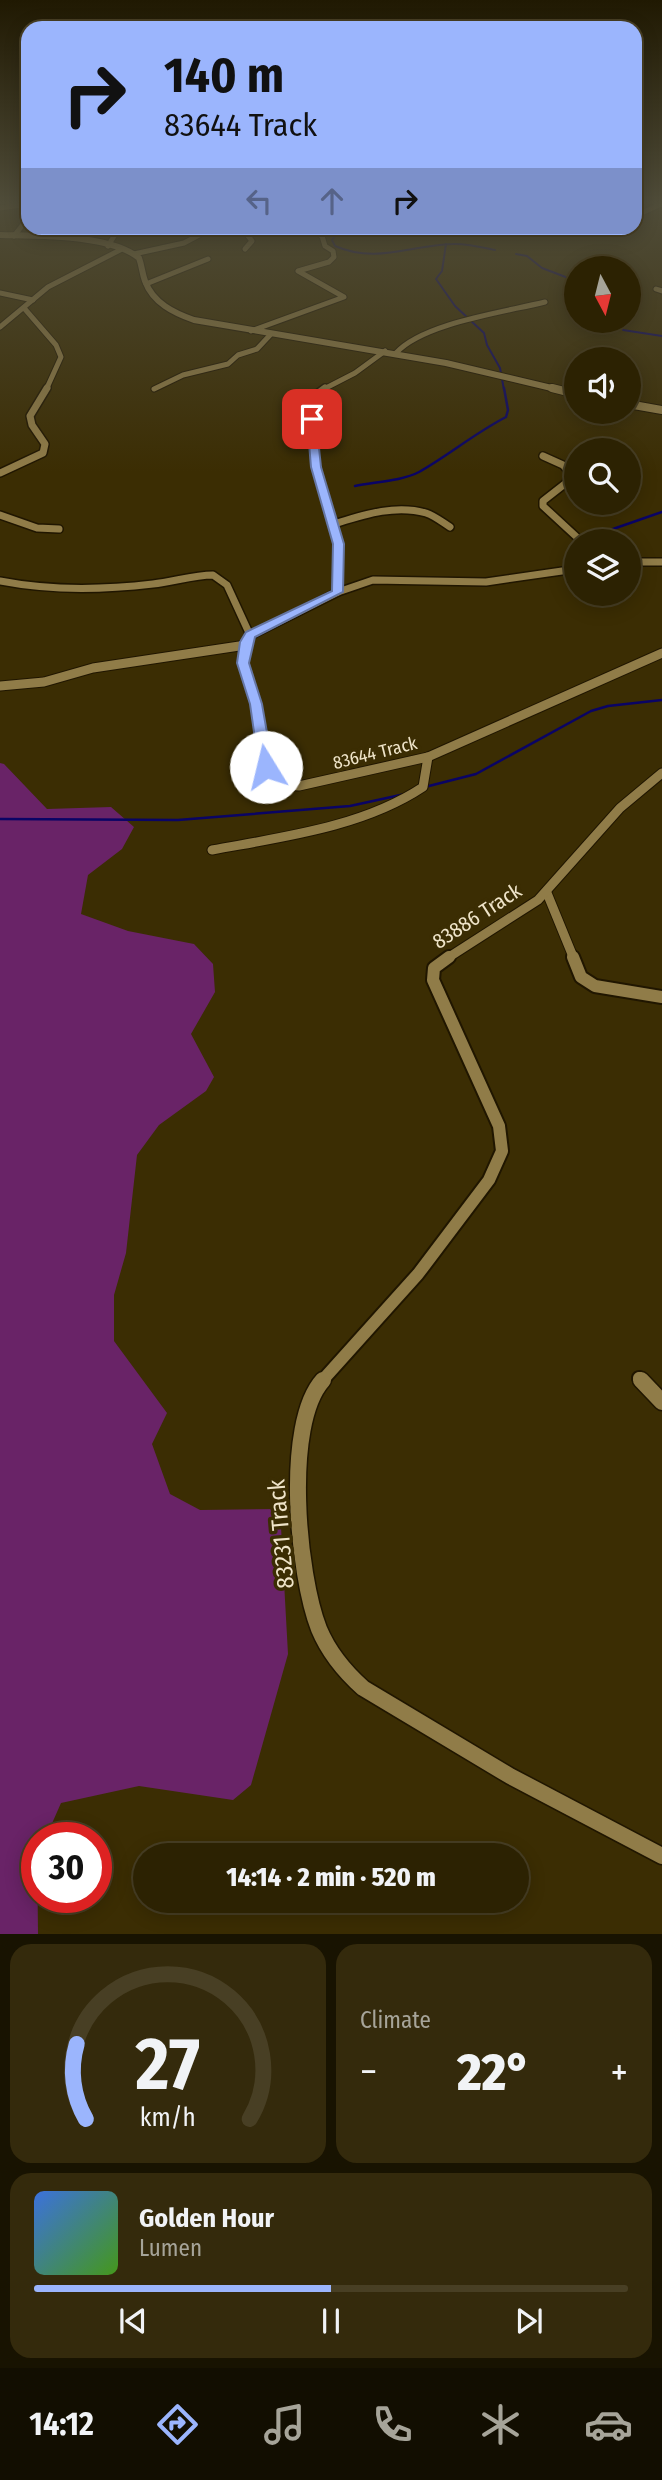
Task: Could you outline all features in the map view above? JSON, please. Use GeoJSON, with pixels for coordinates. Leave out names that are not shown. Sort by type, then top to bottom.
{"type":"FeatureCollection","features":[{"type":"Feature","properties":{"kind":"street"},"geometry":{"type":"LineString","coordinates":[[0,327],[45,291]]}},
{"type":"Feature","properties":{"kind":"street"},"geometry":{"type":"LineString","coordinates":[[151,291],[160,303],[174,313],[194,320],[396,353],[564,391]]}},
{"type":"Feature","properties":{"kind":"street"},"geometry":{"type":"LineString","coordinates":[[251,331],[344,297],[334,291]]}},
{"type":"Feature","properties":{"kind":"street"},"geometry":{"type":"LineString","coordinates":[[0,293],[33,300]]}},
{"type":"Feature","properties":{"kind":"street"},"geometry":{"type":"LineString","coordinates":[[396,353],[405,343],[439,328],[545,302]]}},
{"type":"Feature","properties":{"kind":"street"},"geometry":{"type":"LineString","coordinates":[[0,473],[43,453],[45,444],[32,425],[30,416],[61,357],[56,345],[24,308]]}},
{"type":"Feature","properties":{"kind":"street"},"geometry":{"type":"LineString","coordinates":[[154,389],[182,375],[228,364],[238,355],[258,348],[271,334]]}},
{"type":"Feature","properties":{"kind":"street"},"geometry":{"type":"LineString","coordinates":[[338,592],[339,544],[316,467],[309,400],[314,394],[355,373],[385,351]]}},
{"type":"Feature","properties":{"kind":"street"},"geometry":{"type":"LineString","coordinates":[[641,406],[662,410]]}},
{"type":"Feature","properties":{"kind":"street"},"geometry":{"type":"LineString","coordinates":[[543,456],[563,465],[569,472],[566,483],[543,501],[542,506],[567,529]]}},
{"type":"Feature","properties":{"kind":"street"},"geometry":{"type":"LineString","coordinates":[[334,524],[373,511],[387,510],[429,514],[450,527]]}},
{"type":"Feature","properties":{"kind":"street"},"geometry":{"type":"LineString","coordinates":[[0,515],[37,528],[59,529]]}},
{"type":"Feature","properties":{"kind":"street"},"geometry":{"type":"LineString","coordinates":[[641,562],[662,562]]}},
{"type":"Feature","properties":{"kind":"street"},"geometry":{"type":"LineString","coordinates":[[0,581],[24,587],[83,590],[172,582],[214,575],[227,585],[250,635],[338,592],[378,579],[473,582],[564,571]]}},
{"type":"Feature","properties":{"kind":"street","name":"83644 Track"},"geometry":{"type":"LineString","coordinates":[[250,635],[243,663],[256,704],[266,767],[276,782],[288,786],[309,785],[428,757],[662,653]]}},
{"type":"Feature","properties":{"kind":"street"},"geometry":{"type":"LineString","coordinates":[[0,686],[44,682],[93,668],[246,645]]}},
{"type":"Feature","properties":{"kind":"street"},"geometry":{"type":"LineString","coordinates":[[212,850],[316,831],[405,799],[423,787],[428,757]]}},
{"type":"Feature","properties":{"kind":"street","name":"83886 Track"},"geometry":{"type":"LineString","coordinates":[[499,1126],[432,974],[440,962],[547,892],[611,818],[647,783],[662,773]]}},
{"type":"Feature","properties":{"kind":"street"},"geometry":{"type":"LineString","coordinates":[[547,892],[581,977],[595,986],[662,998]]}},
{"type":"Feature","properties":{"kind":"street","name":"83231 Track"},"geometry":{"type":"LineString","coordinates":[[499,1126],[502,1151],[489,1180],[418,1274],[332,1367],[307,1404],[296,1456],[305,1583],[314,1615],[332,1658],[346,1675],[362,1688],[600,1827],[662,1856]]}},
{"type":"Feature","properties":{"kind":"street"},"geometry":{"type":"LineString","coordinates":[[639,1378],[662,1402]]}},
{"type":"Feature","properties":{"kind":"shaded area"},"geometry":{"type":"Polygon","coordinates":[[[0,763],[47,809],[111,807],[134,827],[122,849],[88,875],[81,914],[128,931],[194,944],[213,964],[215,992],[191,1034],[214,1077],[206,1091],[159,1125],[137,1155],[126,1253],[114,1295],[114,1341],[167,1413],[152,1444],[170,1494],[200,1510],[280,1509],[288,1654],[251,1785],[233,1800],[139,1786],[61,1803],[53,1822],[21,1822],[21,1913],[38,1913],[38,1934],[0,1934],[0,763]]]}},
{"type":"Feature","properties":{"kind":"waterway"},"geometry":{"type":"LineString","coordinates":[[445,291],[455,306],[484,333],[487,345],[500,368],[504,390]]}},
{"type":"Feature","properties":{"kind":"waterway"},"geometry":{"type":"LineString","coordinates":[[641,333],[662,336]]}},
{"type":"Feature","properties":{"kind":"waterway"},"geometry":{"type":"LineString","coordinates":[[355,486],[419,472],[506,417],[508,410],[504,388]]}},
{"type":"Feature","properties":{"kind":"waterway"},"geometry":{"type":"LineString","coordinates":[[613,529],[662,512]]}},
{"type":"Feature","properties":{"kind":"waterway"},"geometry":{"type":"LineString","coordinates":[[425,787],[476,774],[591,711],[608,706],[662,700]]}},
{"type":"Feature","properties":{"kind":"waterway"},"geometry":{"type":"LineString","coordinates":[[0,819],[178,820],[350,806],[405,794]]}},
{"type":"Feature","properties":{"kind":"route"},"geometry":{"type":"LineString","coordinates":[[266,767],[256,704],[243,663],[247,642],[250,635],[338,592],[339,544],[316,467],[312,419]]}}]}
